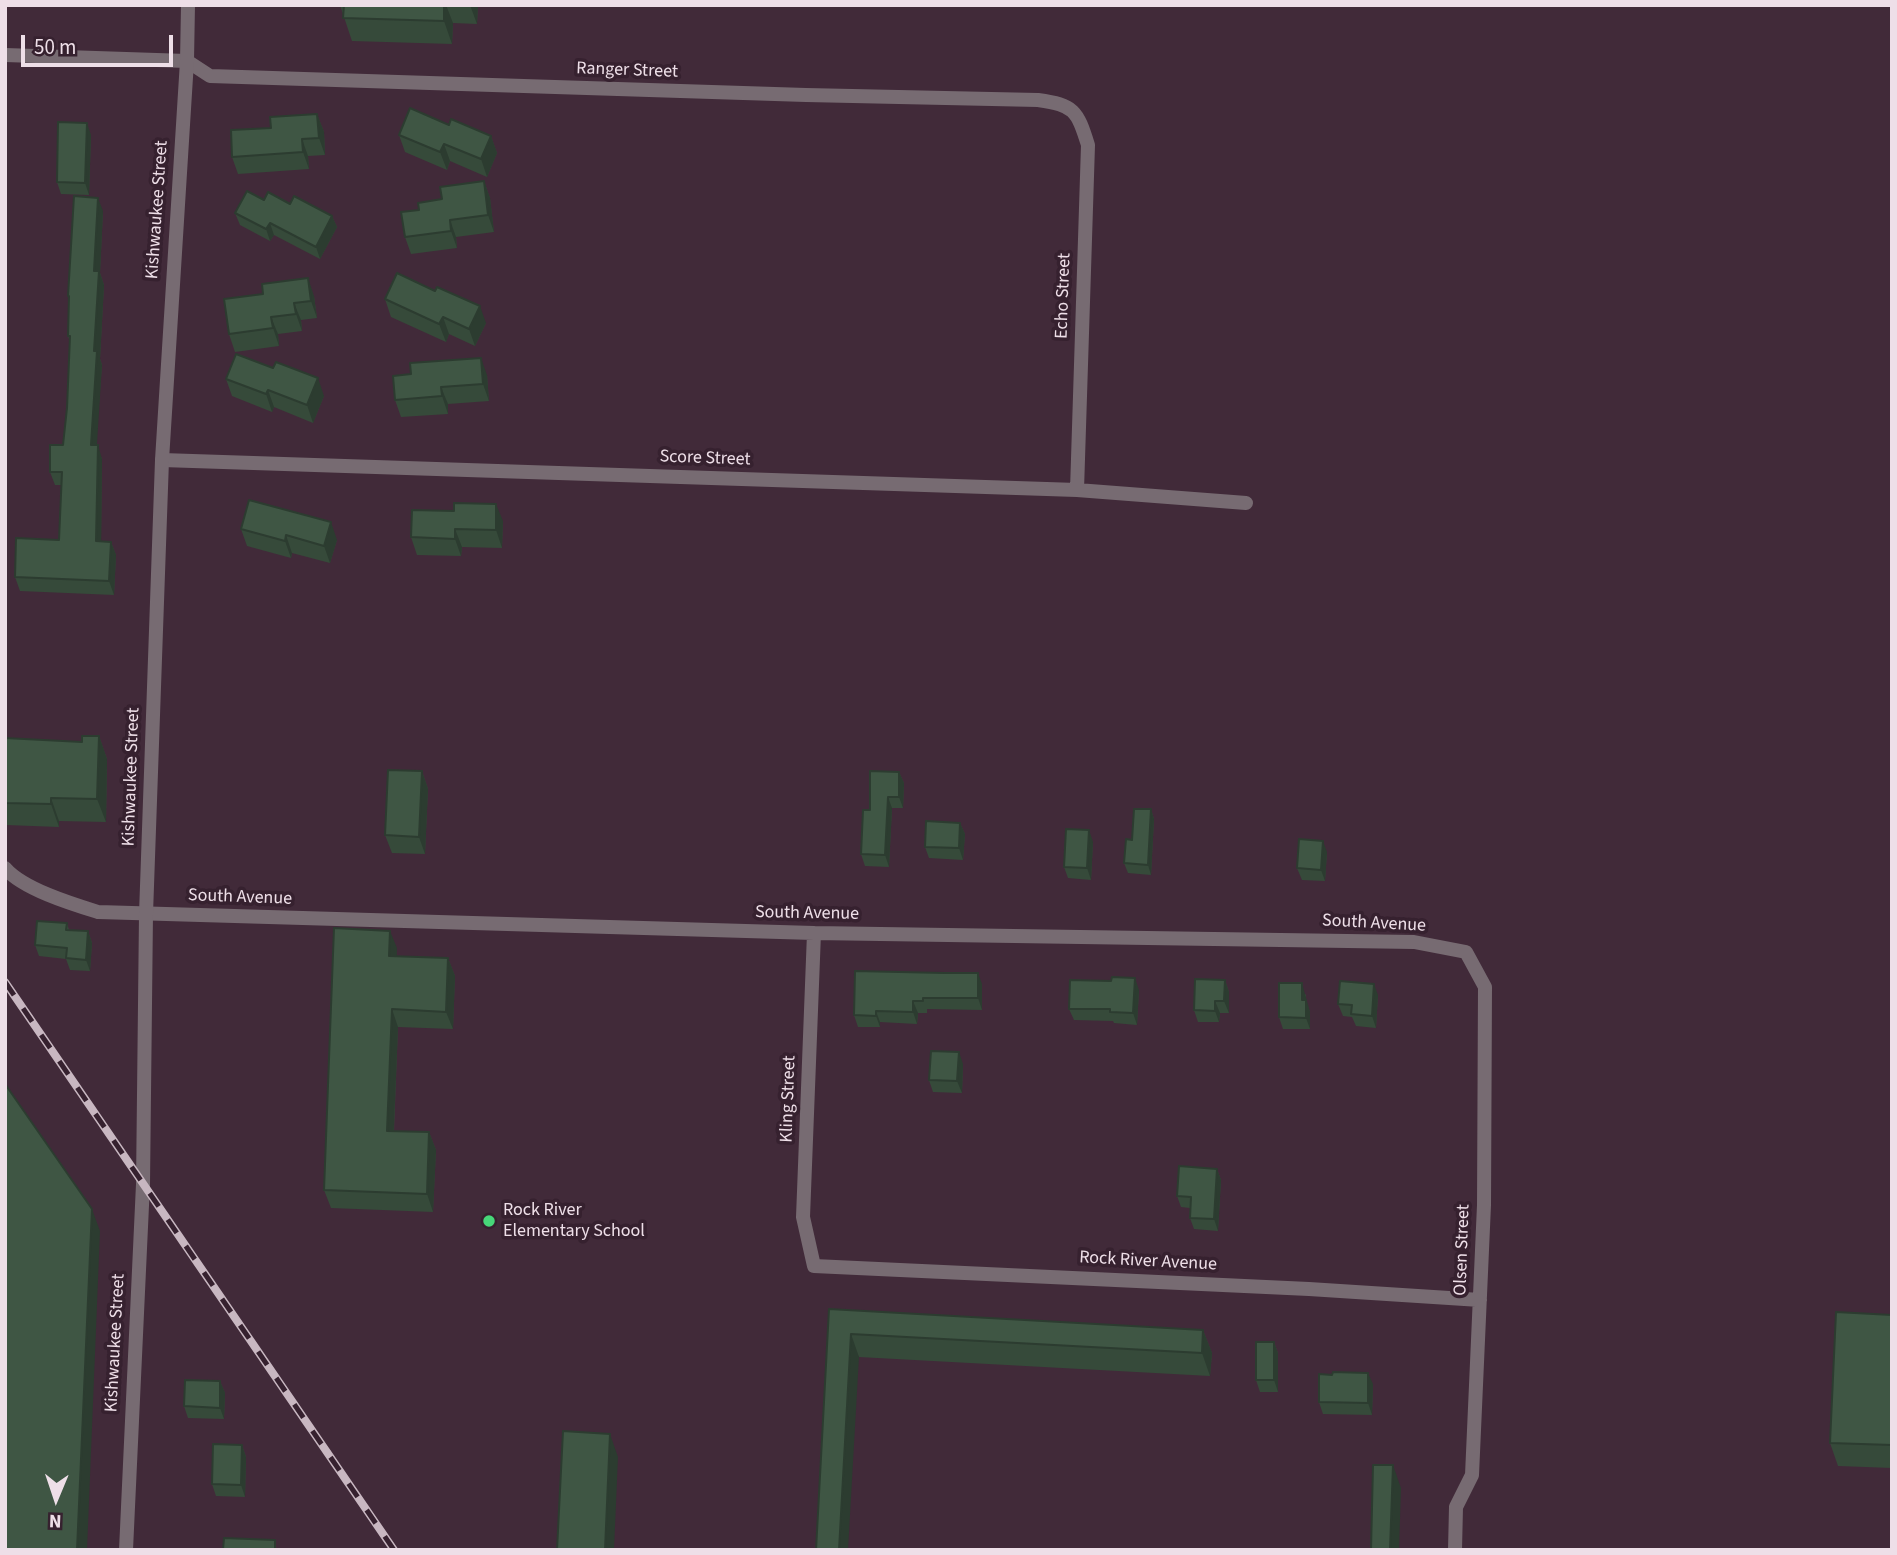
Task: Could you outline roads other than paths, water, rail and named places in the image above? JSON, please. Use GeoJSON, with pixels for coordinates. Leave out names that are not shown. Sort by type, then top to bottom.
{"type":"FeatureCollection","features":[{"type":"Feature","properties":{"kind":"street","name":"Kishwaukee Street"},"geometry":{"type":"LineString","coordinates":[[126,1550],[143,1184],[146,914],[162,460],[187,61],[188,5]]}},
{"type":"Feature","properties":{"kind":"street"},"geometry":{"type":"LineString","coordinates":[[5,55],[187,61]]}},
{"type":"Feature","properties":{"kind":"street","name":"Ranger Street"},"geometry":{"type":"LineString","coordinates":[[187,61],[210,76],[1038,100],[1070,107]]}},
{"type":"Feature","properties":{"kind":"street","name":"Echo Street"},"geometry":{"type":"LineString","coordinates":[[1070,107],[1081,122],[1088,145],[1077,491]]}},
{"type":"Feature","properties":{"kind":"street","name":"Score Street"},"geometry":{"type":"LineString","coordinates":[[162,460],[1077,491],[1246,503]]}},
{"type":"Feature","properties":{"kind":"street","name":"South Avenue"},"geometry":{"type":"LineString","coordinates":[[5,868],[12,876],[62,901],[98,912],[814,933],[1414,942],[1466,953]]}},
{"type":"Feature","properties":{"kind":"street","name":"Kling Street"},"geometry":{"type":"LineString","coordinates":[[814,933],[803,1217],[814,1266]]}},
{"type":"Feature","properties":{"kind":"street","name":"Olsen Street"},"geometry":{"type":"LineString","coordinates":[[1455,1550],[1455,1507],[1472,1475],[1484,1205],[1485,987],[1466,953]]}},
{"type":"Feature","properties":{"kind":"street","name":"Rock River Avenue"},"geometry":{"type":"LineString","coordinates":[[814,1266],[1480,1300]]}},
{"type":"Feature","properties":{"kind":"railway"},"geometry":{"type":"LineString","coordinates":[[5,982],[394,1550]]}},
{"type":"Feature","properties":{"kind":"place","name":"Rock River Elementary School"},"geometry":{"type":"Point","coordinates":[489,1221]}}]}
